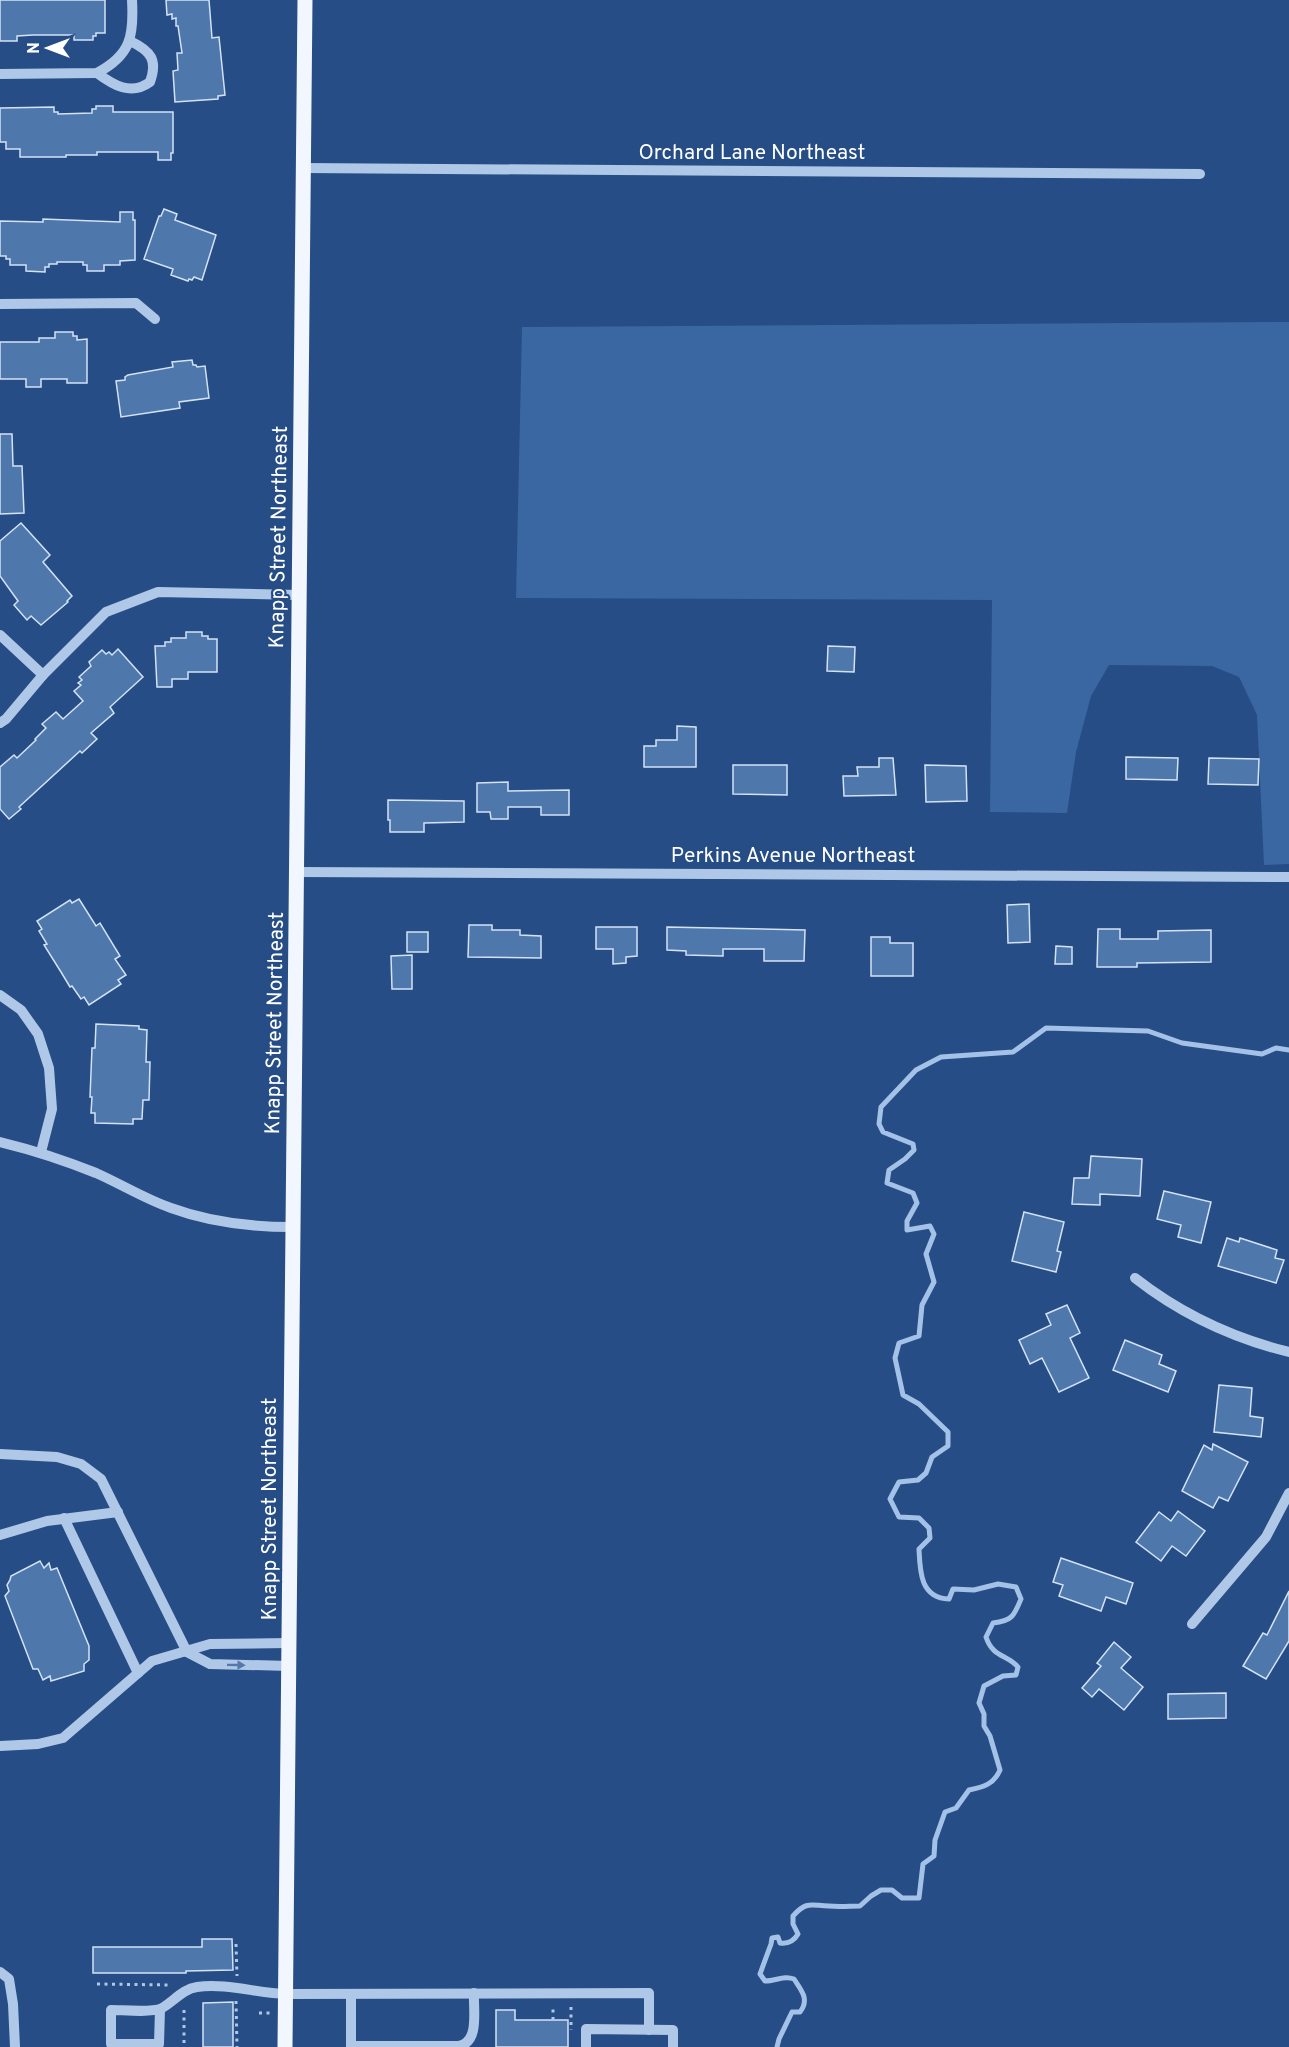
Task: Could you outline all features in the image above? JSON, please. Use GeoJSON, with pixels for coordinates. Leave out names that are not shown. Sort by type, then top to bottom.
{"type":"FeatureCollection","features":[{"type":"Feature","properties":{"kind":"main road","name":"Knapp Street Northeast"},"geometry":{"type":"LineString","coordinates":[[285,2047],[305,0]]}},
{"type":"Feature","properties":{"kind":"street"},"geometry":{"type":"LineString","coordinates":[[0,74],[97,73],[111,65],[123,54],[130,41],[133,31],[132,0]]}},
{"type":"Feature","properties":{"kind":"street"},"geometry":{"type":"LineString","coordinates":[[97,73],[113,85],[127,89],[143,88],[150,82],[154,65],[150,55],[141,46],[130,41]]}},
{"type":"Feature","properties":{"kind":"street","name":"Orchard Lane Northeast"},"geometry":{"type":"LineString","coordinates":[[303,168],[1200,174]]}},
{"type":"Feature","properties":{"kind":"street"},"geometry":{"type":"LineString","coordinates":[[0,304],[136,303],[155,320]]}},
{"type":"Feature","properties":{"kind":"street"},"geometry":{"type":"LineString","coordinates":[[0,723],[6,719],[43,675],[106,612],[158,592],[299,595]]}},
{"type":"Feature","properties":{"kind":"street"},"geometry":{"type":"LineString","coordinates":[[0,634],[43,675]]}},
{"type":"Feature","properties":{"kind":"street","name":"Perkins Avenue Northeast"},"geometry":{"type":"LineString","coordinates":[[297,872],[1289,877]]}},
{"type":"Feature","properties":{"kind":"street"},"geometry":{"type":"LineString","coordinates":[[0,995],[21,1010],[38,1034],[49,1068],[52,1109],[41,1152]]}},
{"type":"Feature","properties":{"kind":"street"},"geometry":{"type":"LineString","coordinates":[[0,1142],[41,1152],[97,1174],[161,1204],[188,1213],[267,1227],[292,1227]]}},
{"type":"Feature","properties":{"kind":"street"},"geometry":{"type":"LineString","coordinates":[[1135,1278],[1161,1298],[1212,1326],[1289,1352]]}},
{"type":"Feature","properties":{"kind":"street"},"geometry":{"type":"LineString","coordinates":[[0,1455],[57,1457],[81,1464],[101,1479],[187,1652],[210,1664],[289,1666]]}},
{"type":"Feature","properties":{"kind":"street"},"geometry":{"type":"LineString","coordinates":[[1192,1624],[1266,1536],[1289,1493]]}},
{"type":"Feature","properties":{"kind":"street"},"geometry":{"type":"LineString","coordinates":[[0,1535],[47,1521],[118,1512]]}},
{"type":"Feature","properties":{"kind":"street"},"geometry":{"type":"LineString","coordinates":[[64,1518],[138,1673]]}},
{"type":"Feature","properties":{"kind":"street"},"geometry":{"type":"LineString","coordinates":[[0,1746],[38,1744],[63,1738],[152,1661],[210,1644],[289,1643]]}},
{"type":"Feature","properties":{"kind":"street"},"geometry":{"type":"LineString","coordinates":[[0,1972],[9,1979],[15,2047]]}},
{"type":"Feature","properties":{"kind":"street"},"geometry":{"type":"LineString","coordinates":[[160,2009],[159,2044],[111,2045],[111,2010],[160,2009],[179,1995],[196,1987],[219,1986],[259,1993],[285,1994],[649,1993],[649,2030]]}},
{"type":"Feature","properties":{"kind":"street"},"geometry":{"type":"LineString","coordinates":[[351,1994],[351,2046],[459,2046],[467,2044],[472,2037],[474,1993]]}},
{"type":"Feature","properties":{"kind":"street"},"geometry":{"type":"LineString","coordinates":[[586,2047],[586,2029],[673,2030],[673,2047]]}},
{"type":"Feature","properties":{"kind":"path"},"geometry":{"type":"LineString","coordinates":[[236,1944],[236,1969]]}},
{"type":"Feature","properties":{"kind":"path"},"geometry":{"type":"LineString","coordinates":[[179,1995],[185,2014],[184,2047]]}},
{"type":"Feature","properties":{"kind":"path"},"geometry":{"type":"LineString","coordinates":[[236,2005],[237,2047]]}},
{"type":"Feature","properties":{"kind":"path"},"geometry":{"type":"LineString","coordinates":[[553,2007],[571,2007],[571,2023]]}},
{"type":"Feature","properties":{"kind":"shaded area"},"geometry":{"type":"Polygon","coordinates":[[[1289,322],[1289,864],[1264,865],[1257,715],[1239,677],[1212,666],[1109,665],[1091,696],[1076,752],[1067,813],[990,812],[992,600],[516,598],[522,327],[1289,322]]]}},
{"type":"Feature","properties":{"kind":"building"},"geometry":{"type":"Polygon","coordinates":[[[0,0],[105,0],[105,33],[96,33],[93,40],[74,40],[74,35],[33,35],[17,36],[17,41],[0,41],[0,0]]]}},
{"type":"Feature","properties":{"kind":"building"},"geometry":{"type":"Polygon","coordinates":[[[166,0],[209,0],[212,38],[219,37],[225,95],[218,96],[218,99],[175,102],[173,71],[178,70],[177,53],[182,53],[176,18],[172,19],[172,14],[167,15],[166,0]]]}},
{"type":"Feature","properties":{"kind":"building"},"geometry":{"type":"Polygon","coordinates":[[[96,106],[113,106],[113,112],[173,112],[171,160],[158,160],[158,152],[97,152],[97,155],[20,157],[20,149],[6,149],[6,142],[0,142],[0,108],[54,107],[54,112],[58,114],[92,113],[92,109],[96,109],[96,106]]]}},
{"type":"Feature","properties":{"kind":"building"},"geometry":{"type":"Polygon","coordinates":[[[164,209],[177,214],[175,220],[216,235],[202,280],[194,277],[188,281],[171,275],[173,269],[144,259],[159,216],[164,209]]]}},
{"type":"Feature","properties":{"kind":"building"},"geometry":{"type":"Polygon","coordinates":[[[120,212],[133,212],[135,260],[120,261],[120,265],[104,265],[104,271],[87,271],[87,265],[83,265],[83,262],[57,262],[57,264],[49,264],[49,267],[45,267],[45,272],[26,271],[26,265],[10,265],[10,259],[0,256],[0,221],[43,222],[43,219],[120,222],[120,212]]]}},
{"type":"Feature","properties":{"kind":"building"},"geometry":{"type":"Polygon","coordinates":[[[55,332],[73,332],[77,340],[87,339],[87,383],[67,383],[67,379],[41,379],[41,387],[26,387],[26,379],[0,379],[0,342],[39,342],[39,338],[55,338],[55,332]]]}},
{"type":"Feature","properties":{"kind":"building"},"geometry":{"type":"Polygon","coordinates":[[[192,360],[193,365],[197,367],[205,366],[209,398],[179,402],[180,408],[121,417],[116,381],[125,380],[128,375],[173,367],[172,362],[192,360]]]}},
{"type":"Feature","properties":{"kind":"building"},"geometry":{"type":"Polygon","coordinates":[[[0,434],[12,434],[13,466],[22,466],[24,513],[0,514],[0,434]]]}},
{"type":"Feature","properties":{"kind":"building"},"geometry":{"type":"Polygon","coordinates":[[[21,523],[50,555],[43,562],[72,596],[41,625],[31,616],[27,620],[14,605],[18,601],[0,576],[0,541],[21,523]]]}},
{"type":"Feature","properties":{"kind":"building"},"geometry":{"type":"Polygon","coordinates":[[[186,632],[202,632],[202,636],[208,636],[208,639],[217,639],[217,672],[188,672],[188,679],[172,679],[172,687],[157,687],[155,646],[165,646],[165,642],[171,642],[171,638],[186,638],[186,632]]]}},
{"type":"Feature","properties":{"kind":"building"},"geometry":{"type":"Polygon","coordinates":[[[828,646],[855,647],[854,672],[827,671],[828,646]]]}},
{"type":"Feature","properties":{"kind":"building"},"geometry":{"type":"Polygon","coordinates":[[[118,649],[143,677],[110,707],[114,713],[91,733],[97,739],[82,753],[80,751],[9,819],[0,809],[0,767],[14,755],[17,758],[36,740],[46,728],[42,724],[56,712],[63,719],[83,701],[74,691],[81,685],[78,683],[82,680],[79,677],[91,666],[89,662],[102,650],[112,655],[118,649]]]}},
{"type":"Feature","properties":{"kind":"building"},"geometry":{"type":"Polygon","coordinates":[[[677,726],[696,727],[696,767],[644,767],[644,746],[656,746],[656,740],[677,740],[677,726]]]}},
{"type":"Feature","properties":{"kind":"building"},"geometry":{"type":"Polygon","coordinates":[[[1126,757],[1178,758],[1177,780],[1126,779],[1126,757]]]}},
{"type":"Feature","properties":{"kind":"building"},"geometry":{"type":"Polygon","coordinates":[[[879,758],[893,758],[896,795],[844,796],[843,776],[858,776],[857,767],[879,767],[879,758]]]}},
{"type":"Feature","properties":{"kind":"building"},"geometry":{"type":"Polygon","coordinates":[[[1209,758],[1259,759],[1258,785],[1208,784],[1209,758]]]}},
{"type":"Feature","properties":{"kind":"building"},"geometry":{"type":"Polygon","coordinates":[[[733,765],[787,765],[787,795],[733,794],[733,765]]]}},
{"type":"Feature","properties":{"kind":"building"},"geometry":{"type":"Polygon","coordinates":[[[925,765],[966,766],[967,801],[926,802],[925,765]]]}},
{"type":"Feature","properties":{"kind":"building"},"geometry":{"type":"Polygon","coordinates":[[[508,782],[508,791],[569,790],[569,815],[541,815],[541,807],[508,807],[508,819],[491,819],[490,812],[477,812],[477,783],[508,782]]]}},
{"type":"Feature","properties":{"kind":"building"},"geometry":{"type":"Polygon","coordinates":[[[388,800],[464,801],[464,822],[424,823],[424,832],[390,832],[388,800]]]}},
{"type":"Feature","properties":{"kind":"building"},"geometry":{"type":"Polygon","coordinates":[[[79,899],[96,926],[100,923],[120,956],[115,959],[126,975],[118,980],[121,984],[89,1005],[84,997],[81,999],[72,986],[70,987],[44,945],[47,944],[39,931],[42,929],[37,921],[70,900],[72,903],[79,899]]]}},
{"type":"Feature","properties":{"kind":"building"},"geometry":{"type":"Polygon","coordinates":[[[1029,904],[1030,942],[1008,943],[1007,905],[1029,904]]]}},
{"type":"Feature","properties":{"kind":"building"},"geometry":{"type":"Polygon","coordinates":[[[469,925],[492,925],[492,930],[520,930],[520,935],[541,936],[541,958],[468,957],[469,925]]]}},
{"type":"Feature","properties":{"kind":"building"},"geometry":{"type":"Polygon","coordinates":[[[596,927],[637,927],[637,956],[626,957],[626,963],[613,964],[613,949],[596,949],[596,927]]]}},
{"type":"Feature","properties":{"kind":"building"},"geometry":{"type":"Polygon","coordinates":[[[667,927],[805,930],[804,961],[764,961],[764,949],[723,949],[723,956],[686,955],[686,951],[667,950],[667,927]]]}},
{"type":"Feature","properties":{"kind":"building"},"geometry":{"type":"Polygon","coordinates":[[[1098,929],[1120,929],[1120,939],[1158,939],[1158,931],[1211,930],[1211,962],[1137,963],[1137,967],[1097,967],[1098,929]]]}},
{"type":"Feature","properties":{"kind":"building"},"geometry":{"type":"Polygon","coordinates":[[[407,932],[428,932],[428,952],[407,952],[407,932]]]}},
{"type":"Feature","properties":{"kind":"building"},"geometry":{"type":"Polygon","coordinates":[[[871,937],[890,937],[890,943],[913,943],[913,976],[871,976],[871,937]]]}},
{"type":"Feature","properties":{"kind":"building"},"geometry":{"type":"Polygon","coordinates":[[[1056,946],[1072,947],[1072,964],[1055,964],[1056,946]]]}},
{"type":"Feature","properties":{"kind":"building"},"geometry":{"type":"Polygon","coordinates":[[[412,955],[412,989],[392,989],[391,956],[412,955]]]}},
{"type":"Feature","properties":{"kind":"building"},"geometry":{"type":"Polygon","coordinates":[[[96,1024],[139,1026],[139,1029],[147,1030],[146,1062],[150,1062],[149,1100],[143,1100],[142,1119],[133,1119],[133,1124],[95,1123],[95,1113],[91,1113],[92,1048],[95,1048],[96,1024]]]}},
{"type":"Feature","properties":{"kind":"building"},"geometry":{"type":"Polygon","coordinates":[[[1091,1156],[1142,1159],[1140,1196],[1100,1194],[1100,1205],[1072,1204],[1074,1178],[1089,1178],[1091,1156]]]}},
{"type":"Feature","properties":{"kind":"building"},"geometry":{"type":"Polygon","coordinates":[[[1164,1191],[1211,1202],[1201,1243],[1178,1237],[1181,1225],[1157,1219],[1164,1191]]]}},
{"type":"Feature","properties":{"kind":"building"},"geometry":{"type":"Polygon","coordinates":[[[1024,1212],[1064,1222],[1057,1251],[1061,1252],[1056,1272],[1012,1261],[1024,1212]]]}},
{"type":"Feature","properties":{"kind":"building"},"geometry":{"type":"Polygon","coordinates":[[[1227,1238],[1239,1242],[1240,1238],[1277,1250],[1275,1258],[1284,1260],[1276,1283],[1218,1266],[1227,1238]]]}},
{"type":"Feature","properties":{"kind":"building"},"geometry":{"type":"Polygon","coordinates":[[[1067,1305],[1080,1333],[1070,1338],[1089,1378],[1059,1392],[1042,1358],[1030,1364],[1019,1340],[1051,1325],[1046,1314],[1067,1305]]]}},
{"type":"Feature","properties":{"kind":"building"},"geometry":{"type":"Polygon","coordinates":[[[1125,1340],[1162,1355],[1159,1364],[1176,1371],[1168,1392],[1113,1370],[1125,1340]]]}},
{"type":"Feature","properties":{"kind":"building"},"geometry":{"type":"Polygon","coordinates":[[[1219,1385],[1252,1388],[1250,1416],[1263,1418],[1261,1437],[1214,1432],[1219,1385]]]}},
{"type":"Feature","properties":{"kind":"building"},"geometry":{"type":"Polygon","coordinates":[[[1213,1444],[1248,1462],[1228,1501],[1219,1497],[1213,1508],[1182,1491],[1204,1445],[1212,1450],[1213,1444]]]}},
{"type":"Feature","properties":{"kind":"building"},"geometry":{"type":"Polygon","coordinates":[[[1178,1511],[1205,1531],[1186,1556],[1172,1546],[1161,1561],[1136,1542],[1159,1512],[1171,1521],[1178,1511]]]}},
{"type":"Feature","properties":{"kind":"building"},"geometry":{"type":"Polygon","coordinates":[[[1061,1558],[1133,1583],[1126,1604],[1106,1597],[1101,1611],[1059,1596],[1063,1585],[1053,1582],[1061,1558]]]}},
{"type":"Feature","properties":{"kind":"building"},"geometry":{"type":"Polygon","coordinates":[[[40,1561],[44,1568],[49,1563],[51,1570],[57,1568],[89,1646],[89,1660],[84,1664],[84,1671],[51,1681],[50,1676],[43,1680],[38,1669],[33,1669],[5,1596],[9,1591],[7,1585],[11,1576],[40,1561]]]}},
{"type":"Feature","properties":{"kind":"building"},"geometry":{"type":"Polygon","coordinates":[[[1289,1591],[1289,1641],[1266,1679],[1243,1666],[1263,1633],[1267,1635],[1289,1591]]]}},
{"type":"Feature","properties":{"kind":"building"},"geometry":{"type":"Polygon","coordinates":[[[1114,1642],[1131,1657],[1121,1668],[1143,1687],[1124,1710],[1099,1689],[1092,1697],[1082,1688],[1101,1666],[1097,1663],[1114,1642]]]}},
{"type":"Feature","properties":{"kind":"building"},"geometry":{"type":"Polygon","coordinates":[[[1226,1693],[1226,1718],[1168,1719],[1168,1694],[1226,1693]]]}},
{"type":"Feature","properties":{"kind":"building"},"geometry":{"type":"Polygon","coordinates":[[[202,1939],[232,1939],[233,1970],[186,1971],[186,1973],[93,1973],[93,1947],[202,1947],[202,1939]]]}},
{"type":"Feature","properties":{"kind":"building"},"geometry":{"type":"Polygon","coordinates":[[[233,2002],[233,2047],[203,2047],[203,2003],[233,2002]]]}},
{"type":"Feature","properties":{"kind":"building"},"geometry":{"type":"Polygon","coordinates":[[[496,2010],[515,2010],[515,2020],[568,2020],[568,2047],[496,2047],[496,2010]]]}},
{"type":"Feature","properties":{"kind":"waterway"},"geometry":{"type":"LineString","coordinates":[[777,2047],[792,2012],[800,2012],[804,1999],[794,1979],[765,1981],[760,1974],[772,1938],[778,1937],[780,1943],[795,1939],[798,1934],[793,1924],[793,1916],[806,1906],[860,1906],[881,1890],[892,1890],[902,1898],[919,1898],[923,1864],[934,1856],[935,1840],[945,1812],[956,1808],[969,1790],[992,1782],[998,1775],[1000,1770],[990,1736],[984,1726],[984,1714],[979,1703],[984,1686],[1003,1676],[1016,1675],[1018,1667],[992,1649],[986,1637],[993,1623],[1004,1621],[1014,1614],[1021,1599],[1016,1587],[998,1584],[974,1590],[953,1589],[949,1599],[932,1594],[927,1589],[921,1574],[919,1557],[919,1549],[930,1538],[929,1528],[919,1518],[899,1517],[890,1499],[899,1482],[918,1480],[926,1473],[932,1457],[948,1446],[948,1432],[919,1404],[903,1395],[895,1358],[899,1343],[919,1336],[922,1305],[934,1282],[926,1254],[934,1234],[930,1226],[907,1230],[907,1221],[917,1203],[913,1193],[887,1183],[889,1170],[914,1150],[913,1144],[883,1132],[879,1124],[881,1107],[916,1070],[941,1057],[1013,1052],[1046,1028],[1148,1031],[1182,1043],[1262,1054],[1276,1048],[1289,1050]]}}]}
